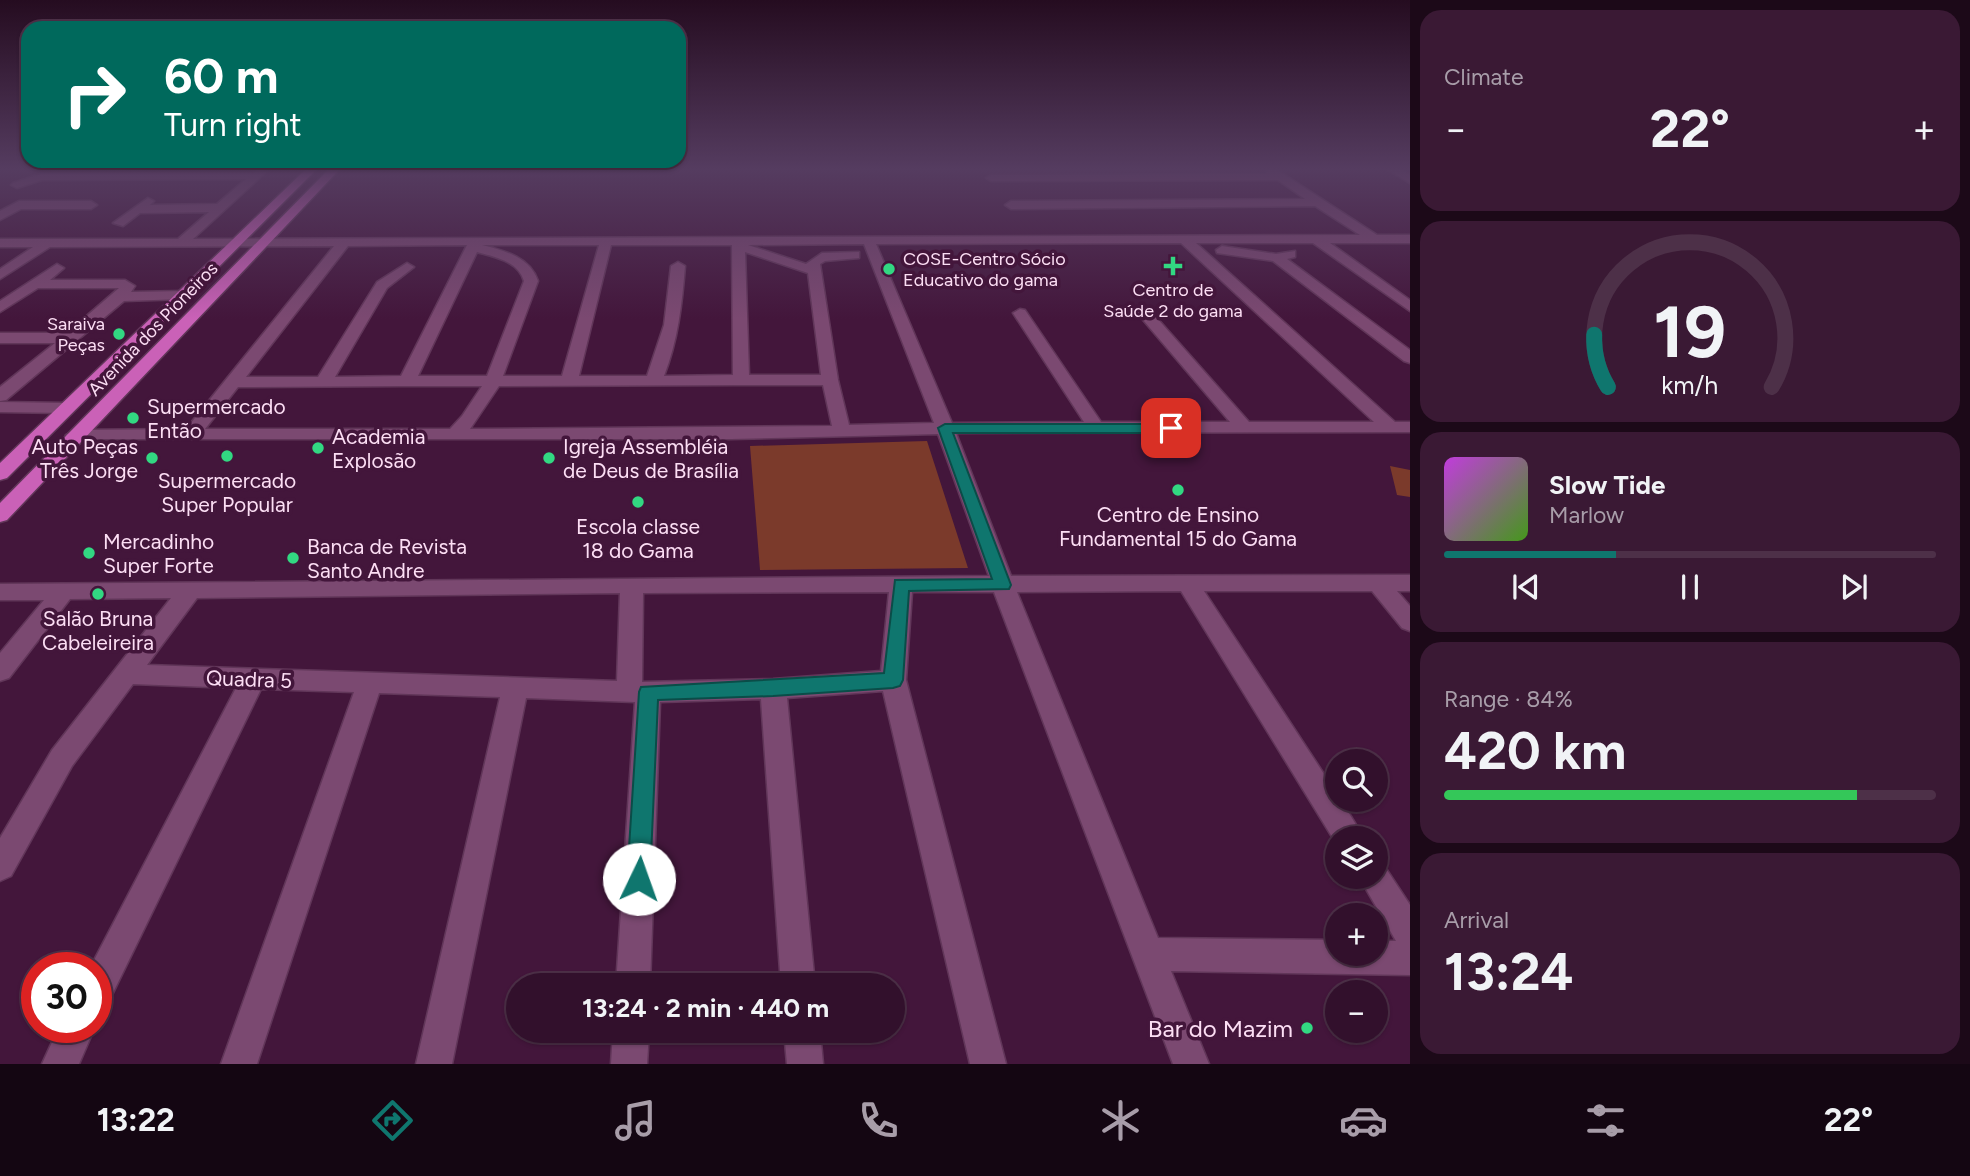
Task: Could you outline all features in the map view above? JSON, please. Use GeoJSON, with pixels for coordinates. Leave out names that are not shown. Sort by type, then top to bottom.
{"type":"FeatureCollection","features":[{"type":"Feature","properties":{"kind":"main road","name":"Avenida dos Pioneiros"},"geometry":{"type":"LineString","coordinates":[[0,474],[260,220]]}},
{"type":"Feature","properties":{"kind":"main road","name":"Avenida dos Pioneiros"},"geometry":{"type":"LineString","coordinates":[[0,515],[287,220]]}},
{"type":"Feature","properties":{"kind":"main road"},"geometry":{"type":"LineString","coordinates":[[143,334],[180,327]]}},
{"type":"Feature","properties":{"kind":"main road"},"geometry":{"type":"LineString","coordinates":[[143,334],[167,341]]}},
{"type":"Feature","properties":{"kind":"street"},"geometry":{"type":"LineString","coordinates":[[119,223],[124,220]]}},
{"type":"Feature","properties":{"kind":"street"},"geometry":{"type":"LineString","coordinates":[[182,242],[206,220]]}},
{"type":"Feature","properties":{"kind":"street"},"geometry":{"type":"LineString","coordinates":[[1022,220],[1031,231]]}},
{"type":"Feature","properties":{"kind":"street"},"geometry":{"type":"LineString","coordinates":[[1345,220],[1374,239]]}},
{"type":"Feature","properties":{"kind":"street"},"geometry":{"type":"LineString","coordinates":[[842,432],[830,380],[813,263],[822,257],[1031,231],[1188,242],[1410,239]]}},
{"type":"Feature","properties":{"kind":"street"},"geometry":{"type":"LineString","coordinates":[[0,243],[475,244],[606,241],[872,249]]}},
{"type":"Feature","properties":{"kind":"street"},"geometry":{"type":"LineString","coordinates":[[569,382],[606,241]]}},
{"type":"Feature","properties":{"kind":"street"},"geometry":{"type":"LineString","coordinates":[[191,434],[344,242]]}},
{"type":"Feature","properties":{"kind":"street"},"geometry":{"type":"LineString","coordinates":[[1188,242],[1277,258],[1410,358]]}},
{"type":"Feature","properties":{"kind":"street"},"geometry":{"type":"LineString","coordinates":[[1188,242],[1390,427]]}},
{"type":"Feature","properties":{"kind":"street"},"geometry":{"type":"LineString","coordinates":[[1277,258],[1319,242]]}},
{"type":"Feature","properties":{"kind":"street"},"geometry":{"type":"LineString","coordinates":[[1319,242],[1410,307]]}},
{"type":"Feature","properties":{"kind":"street"},"geometry":{"type":"LineString","coordinates":[[0,275],[47,243]]}},
{"type":"Feature","properties":{"kind":"street"},"geometry":{"type":"LineString","coordinates":[[738,243],[814,271]]}},
{"type":"Feature","properties":{"kind":"street"},"geometry":{"type":"LineString","coordinates":[[738,243],[741,382]]}},
{"type":"Feature","properties":{"kind":"street"},"geometry":{"type":"LineString","coordinates":[[454,435],[471,421],[507,349],[531,281],[523,265],[475,244]]}},
{"type":"Feature","properties":{"kind":"street"},"geometry":{"type":"LineString","coordinates":[[407,383],[475,244]]}},
{"type":"Feature","properties":{"kind":"street"},"geometry":{"type":"LineString","coordinates":[[872,249],[945,428],[1003,585],[1191,1064]]}},
{"type":"Feature","properties":{"kind":"street"},"geometry":{"type":"LineString","coordinates":[[653,381],[672,331],[678,266]]}},
{"type":"Feature","properties":{"kind":"street"},"geometry":{"type":"LineString","coordinates":[[323,382],[382,285],[407,267]]}},
{"type":"Feature","properties":{"kind":"street"},"geometry":{"type":"LineString","coordinates":[[0,308],[57,268]]}},
{"type":"Feature","properties":{"kind":"street"},"geometry":{"type":"LineString","coordinates":[[0,396],[120,297],[127,285],[35,284]]}},
{"type":"Feature","properties":{"kind":"street"},"geometry":{"type":"LineString","coordinates":[[120,297],[184,295]]}},
{"type":"Feature","properties":{"kind":"street"},"geometry":{"type":"LineString","coordinates":[[1143,311],[1245,428]]}},
{"type":"Feature","properties":{"kind":"street"},"geometry":{"type":"LineString","coordinates":[[1020,313],[1097,429]]}},
{"type":"Feature","properties":{"kind":"street"},"geometry":{"type":"LineString","coordinates":[[0,338],[70,338]]}},
{"type":"Feature","properties":{"kind":"street"},"geometry":{"type":"LineString","coordinates":[[234,382],[830,380]]}},
{"type":"Feature","properties":{"kind":"street"},"geometry":{"type":"LineString","coordinates":[[0,407],[66,408]]}},
{"type":"Feature","properties":{"kind":"street"},"geometry":{"type":"LineString","coordinates":[[75,435],[454,435],[842,432],[945,428],[1410,427]]}},
{"type":"Feature","properties":{"kind":"street"},"geometry":{"type":"LineString","coordinates":[[1187,583],[1341,826]]}},
{"type":"Feature","properties":{"kind":"street"},"geometry":{"type":"LineString","coordinates":[[1378,583],[1410,622]]}},
{"type":"Feature","properties":{"kind":"street"},"geometry":{"type":"LineString","coordinates":[[0,592],[632,585],[1410,583]]}},
{"type":"Feature","properties":{"kind":"street"},"geometry":{"type":"LineString","coordinates":[[632,585],[639,692],[633,973]]}},
{"type":"Feature","properties":{"kind":"street"},"geometry":{"type":"LineString","coordinates":[[901,585],[893,680],[988,1064]]}},
{"type":"Feature","properties":{"kind":"street"},"geometry":{"type":"LineString","coordinates":[[0,866],[62,758],[191,589]]}},
{"type":"Feature","properties":{"kind":"street"},"geometry":{"type":"LineString","coordinates":[[0,670],[62,593]]}},
{"type":"Feature","properties":{"kind":"street","name":"Quadra 5"},"geometry":{"type":"LineString","coordinates":[[128,674],[639,692],[773,689],[893,680]]}},
{"type":"Feature","properties":{"kind":"street"},"geometry":{"type":"LineString","coordinates":[[112,959],[253,680]]}},
{"type":"Feature","properties":{"kind":"street"},"geometry":{"type":"LineString","coordinates":[[239,1064],[370,682]]}},
{"type":"Feature","properties":{"kind":"street"},"geometry":{"type":"LineString","coordinates":[[434,1064],[516,688]]}},
{"type":"Feature","properties":{"kind":"street"},"geometry":{"type":"LineString","coordinates":[[773,689],[797,973]]}},
{"type":"Feature","properties":{"kind":"street"},"geometry":{"type":"LineString","coordinates":[[1382,889],[1410,934]]}},
{"type":"Feature","properties":{"kind":"street"},"geometry":{"type":"LineString","coordinates":[[1148,954],[1410,958]]}},
{"type":"Feature","properties":{"kind":"street"},"geometry":{"type":"LineString","coordinates":[[60,1064],[70,1043]]}},
{"type":"Feature","properties":{"kind":"street"},"geometry":{"type":"LineString","coordinates":[[629,1064],[630,1043]]}},
{"type":"Feature","properties":{"kind":"street"},"geometry":{"type":"LineString","coordinates":[[803,1043],[805,1064]]}},
{"type":"Feature","properties":{"kind":"shaded area"},"geometry":{"type":"Polygon","coordinates":[[[927,441],[968,568],[760,570],[750,446],[927,441]]]}},
{"type":"Feature","properties":{"kind":"shaded area"},"geometry":{"type":"Polygon","coordinates":[[[1390,466],[1410,470],[1410,497],[1397,495],[1390,466]]]}},
{"type":"Feature","properties":{"kind":"place","name":"Centro de Saúde 2 do gama"},"geometry":{"type":"Point","coordinates":[1173,266]}},
{"type":"Feature","properties":{"kind":"place","name":"COSE-Centro Sócio Educativo do gama"},"geometry":{"type":"Point","coordinates":[889,269]}},
{"type":"Feature","properties":{"kind":"place","name":"Saraiva Peças"},"geometry":{"type":"Point","coordinates":[119,334]}},
{"type":"Feature","properties":{"kind":"place","name":"Supermercado Então"},"geometry":{"type":"Point","coordinates":[133,418]}},
{"type":"Feature","properties":{"kind":"place","name":"Academia Explosão"},"geometry":{"type":"Point","coordinates":[318,448]}},
{"type":"Feature","properties":{"kind":"place","name":"Supermercado Super Popular"},"geometry":{"type":"Point","coordinates":[227,456]}},
{"type":"Feature","properties":{"kind":"place","name":"Auto Peças Três Jorge"},"geometry":{"type":"Point","coordinates":[152,458]}},
{"type":"Feature","properties":{"kind":"place","name":"Igreja Assembléia de Deus de Brasília"},"geometry":{"type":"Point","coordinates":[549,458]}},
{"type":"Feature","properties":{"kind":"place","name":"Centro de Ensino Fundamental 15 do Gama"},"geometry":{"type":"Point","coordinates":[1178,490]}},
{"type":"Feature","properties":{"kind":"place","name":"Escola classe 18 do Gama"},"geometry":{"type":"Point","coordinates":[638,502]}},
{"type":"Feature","properties":{"kind":"place","name":"Mercadinho Super Forte"},"geometry":{"type":"Point","coordinates":[89,553]}},
{"type":"Feature","properties":{"kind":"place","name":"Banca de Revista Santo Andre"},"geometry":{"type":"Point","coordinates":[293,558]}},
{"type":"Feature","properties":{"kind":"place","name":"Salão Bruna Cabeleireira"},"geometry":{"type":"Point","coordinates":[98,594]}},
{"type":"Feature","properties":{"kind":"place","name":"Bar do Mazim"},"geometry":{"type":"Point","coordinates":[1307,1028]}},
{"type":"Feature","properties":{"kind":"route"},"geometry":{"type":"LineString","coordinates":[[639,879],[648,692],[773,689],[893,680],[901,585],[1003,585],[945,428],[1171,428]]}}]}
